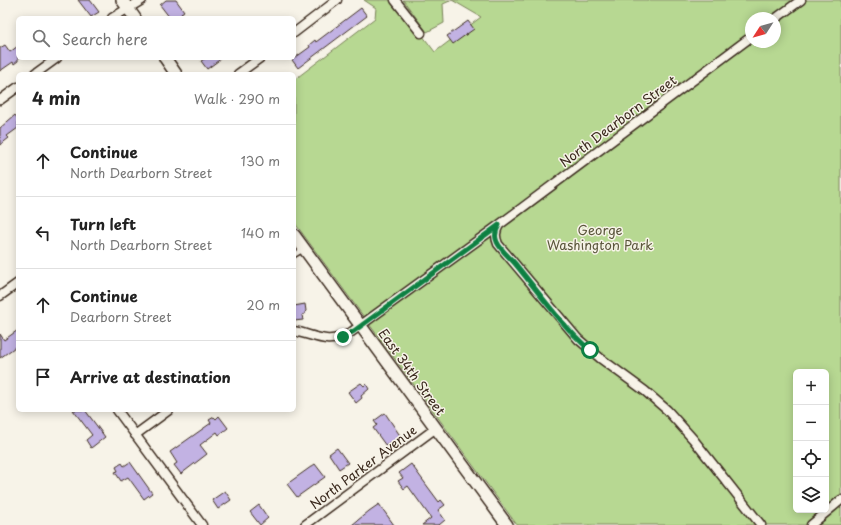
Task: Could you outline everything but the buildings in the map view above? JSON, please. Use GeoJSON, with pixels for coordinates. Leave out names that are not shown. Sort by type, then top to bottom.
{"type":"FeatureCollection","features":[{"type":"Feature","properties":{"kind":"main road"},"geometry":{"type":"LineString","coordinates":[[125,4],[134,16]]}},
{"type":"Feature","properties":{"kind":"main road"},"geometry":{"type":"LineString","coordinates":[[166,60],[175,72]]}},
{"type":"Feature","properties":{"kind":"main road","name":"East 34th Street"},"geometry":{"type":"LineString","coordinates":[[296,238],[507,525]]}},
{"type":"Feature","properties":{"kind":"street"},"geometry":{"type":"LineString","coordinates":[[114,16],[125,4],[142,0]]}},
{"type":"Feature","properties":{"kind":"street"},"geometry":{"type":"LineString","coordinates":[[296,31],[337,0]]}},
{"type":"Feature","properties":{"kind":"street"},"geometry":{"type":"LineString","coordinates":[[395,0],[421,33]]}},
{"type":"Feature","properties":{"kind":"street"},"geometry":{"type":"LineString","coordinates":[[781,15],[801,0]]}},
{"type":"Feature","properties":{"kind":"street","name":"North Dearborn Street"},"geometry":{"type":"LineString","coordinates":[[296,332],[321,339],[332,339],[346,335],[360,326],[499,225],[745,41]]}},
{"type":"Feature","properties":{"kind":"street"},"geometry":{"type":"LineString","coordinates":[[39,72],[54,60]]}},
{"type":"Feature","properties":{"kind":"street"},"geometry":{"type":"LineString","coordinates":[[241,72],[257,60]]}},
{"type":"Feature","properties":{"kind":"street"},"geometry":{"type":"LineString","coordinates":[[0,100],[16,88]]}},
{"type":"Feature","properties":{"kind":"street"},"geometry":{"type":"LineString","coordinates":[[499,225],[496,230],[498,244],[566,327],[590,350],[645,390],[667,410],[693,439],[761,525]]}},
{"type":"Feature","properties":{"kind":"street"},"geometry":{"type":"LineString","coordinates":[[0,296],[16,284]]}},
{"type":"Feature","properties":{"kind":"street"},"geometry":{"type":"LineString","coordinates":[[118,412],[202,525]]}},
{"type":"Feature","properties":{"kind":"street"},"geometry":{"type":"LineString","coordinates":[[135,435],[166,412]]}},
{"type":"Feature","properties":{"kind":"street","name":"North Parker Avenue"},"geometry":{"type":"LineString","coordinates":[[305,525],[436,428]]}},
{"type":"Feature","properties":{"kind":"street"},"geometry":{"type":"LineString","coordinates":[[811,525],[841,500]]}},
{"type":"Feature","properties":{"kind":"lane"},"geometry":{"type":"LineString","coordinates":[[296,254],[304,249]]}},
{"type":"Feature","properties":{"kind":"green space","name":"George Washington Park"},"geometry":{"type":"Polygon","coordinates":[[[364,0],[392,0],[397,2],[435,52],[481,17],[452,0],[841,0],[841,525],[517,525],[296,225],[296,78],[375,18],[376,8],[364,0]]]}},
{"type":"Feature","properties":{"kind":"green space"},"geometry":{"type":"Polygon","coordinates":[[[403,0],[452,0],[443,4],[444,23],[427,32],[403,0]]]}},
{"type":"Feature","properties":{"kind":"route"},"geometry":{"type":"LineString","coordinates":[[343,337],[350,334],[499,225],[496,230],[496,241],[500,247],[566,327],[590,350]]}}]}
